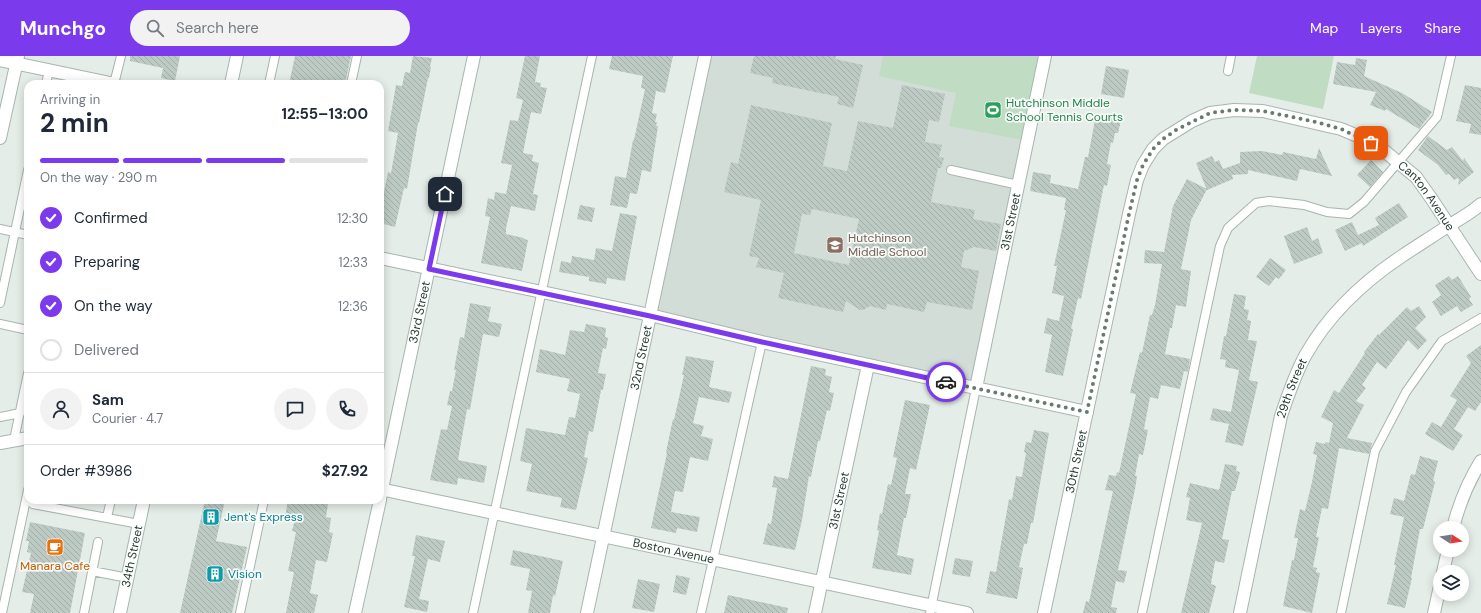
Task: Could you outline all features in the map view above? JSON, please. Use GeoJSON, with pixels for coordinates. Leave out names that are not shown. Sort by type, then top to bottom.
{"type":"FeatureCollection","features":[{"type":"Feature","properties":{"kind":"street"},"geometry":{"type":"LineString","coordinates":[[232,80],[237,56]]}},
{"type":"Feature","properties":{"kind":"street","name":"33rd Street"},"geometry":{"type":"LineString","coordinates":[[384,476],[474,56]]}},
{"type":"Feature","properties":{"kind":"street","name":"32nd Street"},"geometry":{"type":"LineString","coordinates":[[587,613],[705,56]]}},
{"type":"Feature","properties":{"kind":"street","name":"31st Street"},"geometry":{"type":"LineString","coordinates":[[976,388],[1045,56]]}},
{"type":"Feature","properties":{"kind":"street"},"geometry":{"type":"LineString","coordinates":[[0,60],[17,60],[83,80]]}},
{"type":"Feature","properties":{"kind":"street"},"geometry":{"type":"LineString","coordinates":[[0,138],[17,60]]}},
{"type":"Feature","properties":{"kind":"street","name":"Canton Avenue"},"geometry":{"type":"LineString","coordinates":[[1153,149],[1176,130],[1192,121],[1210,113],[1234,110],[1263,111],[1341,129],[1382,149],[1416,177],[1481,274]]}},
{"type":"Feature","properties":{"kind":"street","name":"30th Street"},"geometry":{"type":"LineString","coordinates":[[1044,613],[1129,214],[1137,180],[1143,165],[1153,149]]}},
{"type":"Feature","properties":{"kind":"street","name":"29th Street"},"geometry":{"type":"LineString","coordinates":[[1240,613],[1281,416],[1291,386],[1305,357],[1322,329],[1342,305],[1371,279],[1481,204]]}},
{"type":"Feature","properties":{"kind":"street"},"geometry":{"type":"LineString","coordinates":[[384,259],[542,292],[762,342],[1087,412]]}},
{"type":"Feature","properties":{"kind":"street","name":"31st Street"},"geometry":{"type":"LineString","coordinates":[[815,613],[868,365]]}},
{"type":"Feature","properties":{"kind":"street"},"geometry":{"type":"LineString","coordinates":[[0,443],[24,439]]}},
{"type":"Feature","properties":{"kind":"street"},"geometry":{"type":"LineString","coordinates":[[1455,521],[1466,488],[1481,461]]}},
{"type":"Feature","properties":{"kind":"street","name":"Boston Avenue"},"geometry":{"type":"LineString","coordinates":[[384,495],[495,513],[822,582],[931,609],[967,613]]}},
{"type":"Feature","properties":{"kind":"street","name":"34th Street"},"geometry":{"type":"LineString","coordinates":[[120,613],[143,504]]}},
{"type":"Feature","properties":{"kind":"street","name":"33rd Street"},"geometry":{"type":"LineString","coordinates":[[356,613],[378,504]]}},
{"type":"Feature","properties":{"kind":"street"},"geometry":{"type":"LineString","coordinates":[[1434,613],[1437,601]]}},
{"type":"Feature","properties":{"kind":"lane"},"geometry":{"type":"LineString","coordinates":[[116,80],[120,56]]}},
{"type":"Feature","properties":{"kind":"lane"},"geometry":{"type":"LineString","coordinates":[[270,80],[275,56]]}},
{"type":"Feature","properties":{"kind":"lane"},"geometry":{"type":"LineString","coordinates":[[352,80],[357,56]]}},
{"type":"Feature","properties":{"kind":"lane"},"geometry":{"type":"LineString","coordinates":[[474,613],[592,56]]}},
{"type":"Feature","properties":{"kind":"lane"},"geometry":{"type":"LineString","coordinates":[[1228,71],[1231,56]]}},
{"type":"Feature","properties":{"kind":"lane"},"geometry":{"type":"LineString","coordinates":[[1142,613],[1220,246],[1228,228],[1256,203],[1270,201],[1304,205],[1327,212],[1349,214],[1364,202],[1437,117],[1450,56]]}},
{"type":"Feature","properties":{"kind":"lane"},"geometry":{"type":"LineString","coordinates":[[47,80],[49,70]]}},
{"type":"Feature","properties":{"kind":"lane"},"geometry":{"type":"LineString","coordinates":[[950,170],[1019,185]]}},
{"type":"Feature","properties":{"kind":"lane"},"geometry":{"type":"LineString","coordinates":[[0,303],[24,189]]}},
{"type":"Feature","properties":{"kind":"lane"},"geometry":{"type":"LineString","coordinates":[[0,229],[24,234]]}},
{"type":"Feature","properties":{"kind":"lane"},"geometry":{"type":"LineString","coordinates":[[1341,613],[1375,452],[1406,392],[1442,341],[1481,318]]}},
{"type":"Feature","properties":{"kind":"lane"},"geometry":{"type":"LineString","coordinates":[[0,324],[24,329]]}},
{"type":"Feature","properties":{"kind":"lane"},"geometry":{"type":"LineString","coordinates":[[701,613],[762,342]]}},
{"type":"Feature","properties":{"kind":"lane"},"geometry":{"type":"LineString","coordinates":[[931,609],[976,388]]}},
{"type":"Feature","properties":{"kind":"lane"},"geometry":{"type":"LineString","coordinates":[[14,440],[24,392]]}},
{"type":"Feature","properties":{"kind":"lane"},"geometry":{"type":"LineString","coordinates":[[0,417],[20,413]]}},
{"type":"Feature","properties":{"kind":"lane"},"geometry":{"type":"LineString","coordinates":[[2,613],[25,504]]}},
{"type":"Feature","properties":{"kind":"lane"},"geometry":{"type":"LineString","coordinates":[[33,504],[139,524]]}},
{"type":"Feature","properties":{"kind":"lane"},"geometry":{"type":"LineString","coordinates":[[107,517],[110,504]]}},
{"type":"Feature","properties":{"kind":"lane"},"geometry":{"type":"LineString","coordinates":[[240,613],[263,504]]}},
{"type":"Feature","properties":{"kind":"lane"},"geometry":{"type":"LineString","coordinates":[[84,613],[98,542]]}},
{"type":"Feature","properties":{"kind":"lane"},"geometry":{"type":"LineString","coordinates":[[92,571],[128,578]]}},
{"type":"Feature","properties":{"kind":"shaded area","name":"Hutchinson Middle School"},"geometry":{"type":"Polygon","coordinates":[[[705,56],[1045,56],[976,388],[650,315],[705,56]]]}},
{"type":"Feature","properties":{"kind":"green space","name":"Hutchinson Middle School Tennis Courts"},"geometry":{"type":"Polygon","coordinates":[[[883,56],[1045,56],[1028,141],[949,126],[956,93],[879,76],[883,56]]]}},
{"type":"Feature","properties":{"kind":"green space"},"geometry":{"type":"Polygon","coordinates":[[[1257,56],[1334,56],[1323,109],[1249,93],[1257,56]]]}},
{"type":"Feature","properties":{"kind":"building"},"geometry":{"type":"Polygon","coordinates":[[[130,56],[180,56],[175,80],[161,78],[163,68],[130,61],[130,56]]]}},
{"type":"Feature","properties":{"kind":"building"},"geometry":{"type":"Polygon","coordinates":[[[295,56],[351,56],[346,80],[290,80],[295,56]]]}},
{"type":"Feature","properties":{"kind":"building"},"geometry":{"type":"Polygon","coordinates":[[[413,56],[432,58],[429,78],[418,123],[407,189],[404,188],[395,227],[384,224],[384,192],[388,172],[391,173],[398,133],[388,131],[396,85],[402,86],[405,72],[410,73],[413,56]]]}},
{"type":"Feature","properties":{"kind":"building"},"geometry":{"type":"Polygon","coordinates":[[[525,56],[540,56],[535,82],[541,83],[540,87],[547,88],[541,114],[531,112],[523,153],[533,155],[532,161],[539,163],[533,194],[538,195],[535,211],[511,206],[506,228],[506,234],[528,240],[522,271],[481,263],[490,217],[485,216],[488,198],[494,200],[495,192],[506,194],[512,165],[501,163],[510,120],[518,121],[523,100],[516,98],[525,56]]]}},
{"type":"Feature","properties":{"kind":"building"},"geometry":{"type":"Polygon","coordinates":[[[612,56],[673,56],[665,93],[656,91],[652,113],[657,114],[655,122],[657,122],[656,126],[658,126],[651,172],[642,170],[637,194],[630,193],[627,208],[610,205],[615,176],[626,178],[645,89],[641,88],[643,76],[609,69],[612,56]]]}},
{"type":"Feature","properties":{"kind":"building"},"geometry":{"type":"Polygon","coordinates":[[[754,56],[836,56],[835,59],[863,65],[853,108],[837,104],[839,97],[772,83],[773,78],[750,73],[754,56]]]}},
{"type":"Feature","properties":{"kind":"building"},"geometry":{"type":"Polygon","coordinates":[[[1356,58],[1367,60],[1364,76],[1402,93],[1432,112],[1419,129],[1386,109],[1385,111],[1370,105],[1376,92],[1333,84],[1337,62],[1355,65],[1356,58]]]}},
{"type":"Feature","properties":{"kind":"building"},"geometry":{"type":"Polygon","coordinates":[[[1106,66],[1129,70],[1124,98],[1101,94],[1106,66]]]}},
{"type":"Feature","properties":{"kind":"building"},"geometry":{"type":"Polygon","coordinates":[[[902,85],[945,94],[939,122],[929,120],[925,142],[942,145],[939,157],[944,158],[941,168],[938,168],[931,202],[975,210],[973,219],[1001,224],[996,251],[974,247],[964,251],[961,267],[979,271],[972,310],[927,302],[924,312],[887,304],[886,310],[870,306],[860,310],[846,301],[843,312],[778,298],[784,273],[756,267],[759,258],[749,256],[761,200],[724,192],[731,162],[738,164],[751,105],[832,123],[823,166],[847,171],[858,121],[893,128],[902,85]],[[812,209],[810,215],[802,214],[794,253],[849,265],[859,219],[812,209]]]}},
{"type":"Feature","properties":{"kind":"building"},"geometry":{"type":"Polygon","coordinates":[[[1465,85],[1481,88],[1481,135],[1469,133],[1471,124],[1456,121],[1465,85]]]}},
{"type":"Feature","properties":{"kind":"building"},"geometry":{"type":"Polygon","coordinates":[[[1096,115],[1121,120],[1118,133],[1115,133],[1113,143],[1111,142],[1107,164],[1111,165],[1107,186],[1104,185],[1081,299],[1078,298],[1071,329],[1073,329],[1063,376],[1045,372],[1052,335],[1044,333],[1047,318],[1059,321],[1064,296],[1052,293],[1057,266],[1054,266],[1066,210],[1064,210],[1066,198],[1030,191],[1033,172],[1051,175],[1050,183],[1078,189],[1085,157],[1088,157],[1096,115]]]}},
{"type":"Feature","properties":{"kind":"building"},"geometry":{"type":"Polygon","coordinates":[[[1428,136],[1447,150],[1452,147],[1463,161],[1464,158],[1474,172],[1458,185],[1458,178],[1454,180],[1449,174],[1446,175],[1438,165],[1418,150],[1428,136]]]}},
{"type":"Feature","properties":{"kind":"building"},"geometry":{"type":"Polygon","coordinates":[[[1319,148],[1332,176],[1300,169],[1297,181],[1248,170],[1248,174],[1232,175],[1233,179],[1207,190],[1196,163],[1212,156],[1215,162],[1219,160],[1223,169],[1240,163],[1240,152],[1262,151],[1282,155],[1283,152],[1316,159],[1319,148]]]}},
{"type":"Feature","properties":{"kind":"building"},"geometry":{"type":"Polygon","coordinates":[[[1371,160],[1383,172],[1370,187],[1357,175],[1371,160]]]}},
{"type":"Feature","properties":{"kind":"building"},"geometry":{"type":"Polygon","coordinates":[[[1187,179],[1207,189],[1191,220],[1181,269],[1191,271],[1186,307],[1176,305],[1165,354],[1190,359],[1188,372],[1184,371],[1180,389],[1161,385],[1158,399],[1150,397],[1144,429],[1148,430],[1143,455],[1139,454],[1135,476],[1137,476],[1135,489],[1118,570],[1127,571],[1124,583],[1116,581],[1111,607],[1117,608],[1116,613],[1083,613],[1086,601],[1089,602],[1113,491],[1105,490],[1109,475],[1116,476],[1117,472],[1119,473],[1136,394],[1130,393],[1140,352],[1142,353],[1150,315],[1152,315],[1155,305],[1162,264],[1144,263],[1145,250],[1164,252],[1173,206],[1187,179]]]}},
{"type":"Feature","properties":{"kind":"building"},"geometry":{"type":"Polygon","coordinates":[[[1399,203],[1408,217],[1363,246],[1362,243],[1345,251],[1335,230],[1352,222],[1358,235],[1379,225],[1375,218],[1399,203]]]}},
{"type":"Feature","properties":{"kind":"building"},"geometry":{"type":"Polygon","coordinates":[[[580,205],[595,208],[592,222],[577,219],[580,205]]]}},
{"type":"Feature","properties":{"kind":"building"},"geometry":{"type":"Polygon","coordinates":[[[620,213],[637,216],[625,281],[607,278],[606,284],[589,281],[589,277],[559,272],[561,261],[571,263],[572,256],[594,260],[596,248],[612,251],[620,213]]]}},
{"type":"Feature","properties":{"kind":"building"},"geometry":{"type":"Polygon","coordinates":[[[1307,227],[1312,241],[1318,238],[1323,253],[1294,264],[1284,236],[1307,227]]]}},
{"type":"Feature","properties":{"kind":"building"},"geometry":{"type":"Polygon","coordinates":[[[1270,258],[1286,270],[1279,279],[1276,277],[1269,286],[1256,277],[1270,258]]]}},
{"type":"Feature","properties":{"kind":"building"},"geometry":{"type":"Polygon","coordinates":[[[1449,276],[1452,280],[1458,276],[1471,297],[1469,299],[1473,305],[1461,312],[1457,306],[1441,316],[1432,302],[1441,295],[1435,285],[1449,276]]]}},
{"type":"Feature","properties":{"kind":"building"},"geometry":{"type":"Polygon","coordinates":[[[1234,294],[1246,296],[1244,309],[1249,310],[1247,320],[1251,321],[1248,340],[1257,341],[1249,380],[1258,382],[1243,446],[1225,442],[1229,424],[1210,420],[1213,408],[1231,412],[1239,370],[1225,367],[1226,360],[1220,359],[1234,294]]]}},
{"type":"Feature","properties":{"kind":"building"},"geometry":{"type":"Polygon","coordinates":[[[470,303],[491,307],[488,321],[502,324],[499,337],[483,334],[470,410],[467,409],[458,460],[487,466],[484,483],[458,478],[457,485],[430,480],[441,429],[447,430],[452,406],[447,405],[450,391],[452,391],[460,337],[464,338],[470,303]]]}},
{"type":"Feature","properties":{"kind":"building"},"geometry":{"type":"Polygon","coordinates":[[[1419,306],[1426,317],[1415,328],[1427,340],[1418,350],[1408,340],[1386,369],[1377,362],[1362,385],[1366,388],[1356,401],[1364,405],[1347,438],[1372,443],[1369,454],[1339,448],[1328,509],[1322,508],[1316,537],[1319,537],[1313,567],[1317,568],[1316,572],[1320,573],[1312,613],[1283,606],[1298,538],[1294,538],[1300,509],[1305,511],[1312,482],[1317,455],[1313,454],[1316,442],[1325,444],[1325,442],[1329,443],[1333,423],[1321,417],[1334,390],[1339,393],[1365,353],[1364,352],[1378,334],[1379,335],[1407,307],[1411,311],[1419,306]]]}},
{"type":"Feature","properties":{"kind":"building"},"geometry":{"type":"Polygon","coordinates":[[[586,324],[606,328],[605,337],[608,338],[606,349],[603,348],[598,373],[606,374],[603,390],[601,390],[593,432],[589,431],[584,457],[588,458],[576,510],[560,507],[562,498],[526,491],[532,464],[520,461],[526,428],[565,435],[569,417],[575,418],[580,394],[567,391],[570,379],[536,372],[540,349],[565,355],[570,330],[584,332],[586,324]]]}},
{"type":"Feature","properties":{"kind":"building"},"geometry":{"type":"Polygon","coordinates":[[[1481,345],[1481,402],[1475,411],[1468,407],[1454,429],[1463,435],[1453,451],[1425,434],[1432,422],[1441,427],[1457,400],[1450,396],[1471,363],[1466,356],[1481,345]]]}},
{"type":"Feature","properties":{"kind":"building"},"geometry":{"type":"Polygon","coordinates":[[[686,356],[714,361],[709,387],[732,392],[729,403],[699,397],[693,423],[704,426],[701,436],[713,439],[708,461],[690,457],[683,492],[675,491],[671,512],[700,517],[697,532],[677,528],[676,533],[651,528],[673,419],[674,420],[684,375],[682,375],[686,356]]]}},
{"type":"Feature","properties":{"kind":"building"},"geometry":{"type":"Polygon","coordinates":[[[811,366],[826,369],[825,375],[832,377],[829,392],[834,393],[830,411],[827,410],[820,441],[818,441],[811,477],[809,476],[802,520],[795,550],[763,544],[768,523],[771,524],[777,488],[772,487],[774,476],[788,479],[811,366]]]}},
{"type":"Feature","properties":{"kind":"building"},"geometry":{"type":"Polygon","coordinates":[[[905,400],[930,405],[916,470],[910,468],[905,494],[911,494],[906,518],[904,518],[897,555],[914,559],[911,575],[872,568],[879,531],[877,530],[880,513],[882,514],[888,484],[891,485],[897,458],[893,457],[905,400]]]}},
{"type":"Feature","properties":{"kind":"building"},"geometry":{"type":"Polygon","coordinates":[[[1034,430],[1049,433],[1033,523],[1031,523],[1027,544],[1024,544],[1019,567],[1023,568],[1017,599],[986,593],[990,571],[996,572],[1009,499],[1012,500],[1016,476],[1022,477],[1026,453],[1024,452],[1026,442],[1031,443],[1034,430]]]}},
{"type":"Feature","properties":{"kind":"building"},"geometry":{"type":"Polygon","coordinates":[[[1420,456],[1438,461],[1433,481],[1435,482],[1423,529],[1420,529],[1412,578],[1405,608],[1387,604],[1396,565],[1394,565],[1404,517],[1390,514],[1394,498],[1404,501],[1411,474],[1415,475],[1420,456]]]}},
{"type":"Feature","properties":{"kind":"building"},"geometry":{"type":"Polygon","coordinates":[[[1225,464],[1237,466],[1236,471],[1240,472],[1235,491],[1232,491],[1222,539],[1229,540],[1224,563],[1215,561],[1211,584],[1216,586],[1209,613],[1181,613],[1202,523],[1186,520],[1190,498],[1186,497],[1190,483],[1219,490],[1225,464]]]}},
{"type":"Feature","properties":{"kind":"building","name":"Vision"},"geometry":{"type":"Polygon","coordinates":[[[204,504],[224,504],[216,541],[247,547],[232,613],[180,613],[204,504]]]}},
{"type":"Feature","properties":{"kind":"building"},"geometry":{"type":"Polygon","coordinates":[[[287,504],[328,504],[326,517],[331,518],[329,532],[333,533],[327,562],[316,560],[310,593],[318,595],[314,613],[286,613],[294,572],[288,571],[296,532],[292,531],[295,519],[285,517],[287,504]]]}},
{"type":"Feature","properties":{"kind":"building"},"geometry":{"type":"Polygon","coordinates":[[[30,522],[85,533],[70,613],[30,613],[34,594],[22,592],[31,553],[27,552],[29,541],[26,541],[30,522]]]}},
{"type":"Feature","properties":{"kind":"building"},"geometry":{"type":"Polygon","coordinates":[[[416,535],[445,541],[440,562],[428,559],[419,599],[429,601],[427,612],[404,607],[415,556],[412,556],[416,535]]]}},
{"type":"Feature","properties":{"kind":"building"},"geometry":{"type":"Polygon","coordinates":[[[513,550],[563,561],[555,596],[553,595],[550,613],[528,613],[532,591],[526,590],[530,569],[510,565],[513,550]]]}},
{"type":"Feature","properties":{"kind":"building"},"geometry":{"type":"Polygon","coordinates":[[[955,558],[973,561],[970,577],[952,574],[955,558]]]}},
{"type":"Feature","properties":{"kind":"building"},"geometry":{"type":"Polygon","coordinates":[[[676,575],[690,578],[686,595],[673,592],[676,575]]]}},
{"type":"Feature","properties":{"kind":"building"},"geometry":{"type":"Polygon","coordinates":[[[638,579],[660,584],[654,612],[632,608],[638,579]]]}},
{"type":"Feature","properties":{"kind":"building"},"geometry":{"type":"Polygon","coordinates":[[[728,595],[788,608],[787,613],[724,613],[728,595]]]}},
{"type":"Feature","properties":{"kind":"way so far"},"geometry":{"type":"LineString","coordinates":[[946,382],[1087,412],[1137,180],[1143,165],[1153,149],[1163,139],[1192,121],[1210,113],[1234,110],[1263,111],[1341,129],[1371,143]]}},
{"type":"Feature","properties":{"kind":"place","name":"Hutchinson Middle School Tennis Courts"},"geometry":{"type":"Point","coordinates":[993,110]}},
{"type":"Feature","properties":{"kind":"place","name":"Hutchinson Middle School"},"geometry":{"type":"Point","coordinates":[835,245]}},
{"type":"Feature","properties":{"kind":"place","name":"Jent's Express"},"geometry":{"type":"Point","coordinates":[211,517]}},
{"type":"Feature","properties":{"kind":"place","name":"Manara Cafe"},"geometry":{"type":"Point","coordinates":[55,547]}},
{"type":"Feature","properties":{"kind":"place","name":"Vision"},"geometry":{"type":"Point","coordinates":[215,574]}},
{"type":"Feature","properties":{"kind":"route"},"geometry":{"type":"LineString","coordinates":[[445,194],[429,269],[542,292],[946,382]]}}]}
